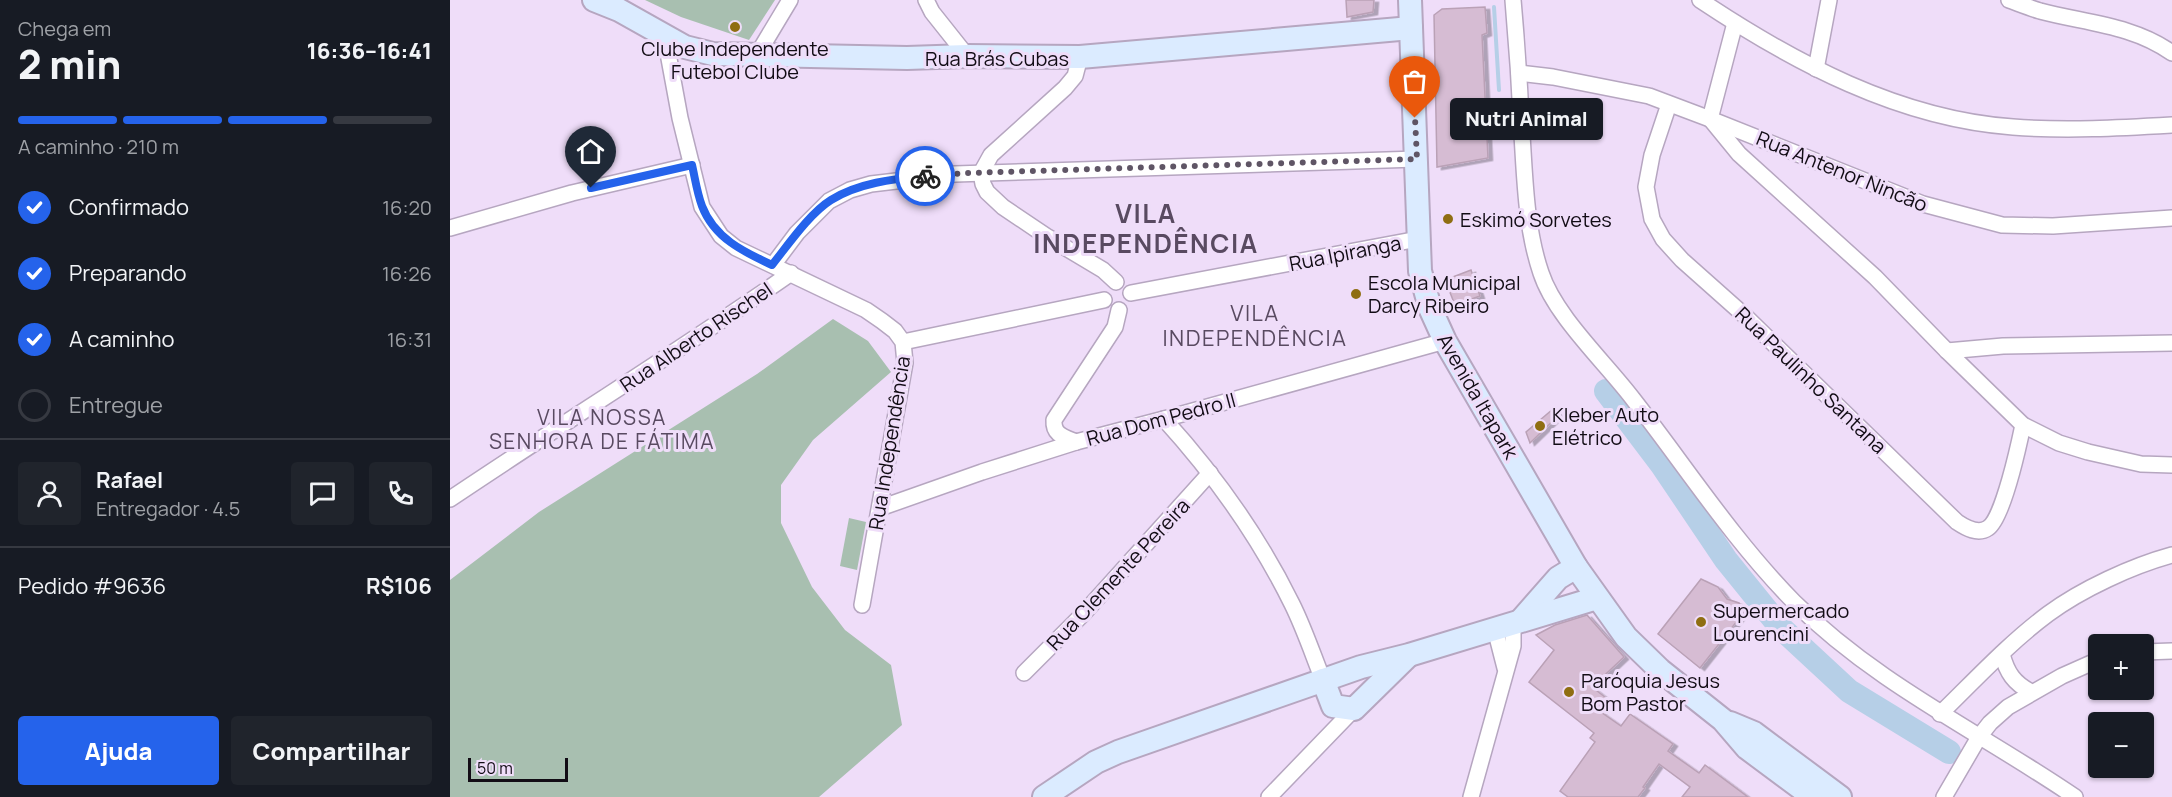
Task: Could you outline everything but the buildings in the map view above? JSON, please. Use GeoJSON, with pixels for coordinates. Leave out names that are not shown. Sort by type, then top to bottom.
{"type":"FeatureCollection","features":[{"type":"Feature","properties":{"kind":"street","name":"Rua Brás Cubas"},"geometry":{"type":"LineString","coordinates":[[594,0],[619,10],[665,37],[698,51],[757,55],[907,58],[1080,57],[1411,28]]}},
{"type":"Feature","properties":{"kind":"street"},"geometry":{"type":"LineString","coordinates":[[757,55],[790,0]]}},
{"type":"Feature","properties":{"kind":"street"},"geometry":{"type":"LineString","coordinates":[[926,0],[932,12],[967,56]]}},
{"type":"Feature","properties":{"kind":"street","name":"Avenida Itapark"},"geometry":{"type":"LineString","coordinates":[[1410,0],[1418,239],[1424,290],[1445,341],[1576,567],[1626,637],[1645,656],[1723,720],[1747,748],[1813,797]]}},
{"type":"Feature","properties":{"kind":"street"},"geometry":{"type":"LineString","coordinates":[[1513,0],[1529,218],[1542,276],[1555,301],[1572,325],[1616,376],[1729,529],[1795,602],[1892,683],[2075,797]]}},
{"type":"Feature","properties":{"kind":"street"},"geometry":{"type":"LineString","coordinates":[[1701,0],[1735,23],[1816,69],[1896,101],[1970,121],[2012,127],[2172,125]]}},
{"type":"Feature","properties":{"kind":"street"},"geometry":{"type":"LineString","coordinates":[[1816,69],[1829,0]]}},
{"type":"Feature","properties":{"kind":"street"},"geometry":{"type":"LineString","coordinates":[[2009,0],[2041,11],[2105,24],[2143,36],[2172,52]]}},
{"type":"Feature","properties":{"kind":"street"},"geometry":{"type":"LineString","coordinates":[[1735,23],[1710,119],[1738,154],[1875,277],[2023,425],[2059,443],[2088,452],[2141,464],[2172,465]]}},
{"type":"Feature","properties":{"kind":"street","name":"Rua Independência"},"geometry":{"type":"LineString","coordinates":[[665,37],[680,118],[702,207],[721,236],[736,248],[866,310],[895,331],[903,342],[905,363],[862,605]]}},
{"type":"Feature","properties":{"kind":"street"},"geometry":{"type":"LineString","coordinates":[[1080,57],[1075,76],[1065,88],[991,155],[981,173],[987,192],[1003,207],[1103,270],[1116,282],[1126,285],[1131,293],[1130,303],[1126,308],[1119,310],[1111,309],[1104,300],[1106,288],[1116,282]]}},
{"type":"Feature","properties":{"kind":"street","name":"Rua Antenor Nincão"},"geometry":{"type":"LineString","coordinates":[[1519,73],[1553,76],[1649,96],[1923,204],[2002,225],[2053,226],[2172,218]]}},
{"type":"Feature","properties":{"kind":"street","name":"Rua Paulinho Santana"},"geometry":{"type":"LineString","coordinates":[[1669,104],[1652,155],[1646,187],[1652,219],[1663,239],[1682,260],[1745,316],[1957,522],[1966,528],[1976,531],[1983,530],[1993,523],[2007,487],[2023,425]]}},
{"type":"Feature","properties":{"kind":"street"},"geometry":{"type":"LineString","coordinates":[[772,265],[797,233],[829,201],[850,190],[871,184],[918,177],[981,173],[1417,159]]}},
{"type":"Feature","properties":{"kind":"street"},"geometry":{"type":"LineString","coordinates":[[450,228],[572,193],[692,165]]}},
{"type":"Feature","properties":{"kind":"street","name":"Rua Ipiranga"},"geometry":{"type":"LineString","coordinates":[[1131,293],[1418,239]]}},
{"type":"Feature","properties":{"kind":"street","name":"Rua Alberto Rischel"},"geometry":{"type":"LineString","coordinates":[[450,500],[733,314],[791,273]]}},
{"type":"Feature","properties":{"kind":"street"},"geometry":{"type":"LineString","coordinates":[[903,342],[1104,300]]}},
{"type":"Feature","properties":{"kind":"street"},"geometry":{"type":"LineString","coordinates":[[1076,442],[1058,434],[1053,427],[1054,420],[1115,327],[1119,310]]}},
{"type":"Feature","properties":{"kind":"street","name":"Rua Dom Pedro II"},"geometry":{"type":"LineString","coordinates":[[880,508],[1076,442],[1164,420],[1445,341]]}},
{"type":"Feature","properties":{"kind":"street"},"geometry":{"type":"LineString","coordinates":[[1947,351],[2003,346],[2172,343]]}},
{"type":"Feature","properties":{"kind":"street"},"geometry":{"type":"LineString","coordinates":[[1164,420],[1210,473],[1280,580],[1293,605],[1323,680],[1343,707]]}},
{"type":"Feature","properties":{"kind":"street","name":"Rua Clemente Pereira"},"geometry":{"type":"LineString","coordinates":[[1024,673],[1083,614],[1210,473]]}},
{"type":"Feature","properties":{"kind":"street"},"geometry":{"type":"LineString","coordinates":[[1940,714],[2002,654],[2049,614],[2071,600],[2125,573],[2172,555]]}},
{"type":"Feature","properties":{"kind":"street"},"geometry":{"type":"LineString","coordinates":[[1472,797],[1506,671],[1510,624],[1558,578],[1576,567]]}},
{"type":"Feature","properties":{"kind":"street"},"geometry":{"type":"LineString","coordinates":[[1044,797],[1096,762],[1118,752],[1323,680],[1597,598]]}},
{"type":"Feature","properties":{"kind":"street"},"geometry":{"type":"LineString","coordinates":[[2154,652],[2172,651]]}},
{"type":"Feature","properties":{"kind":"street"},"geometry":{"type":"LineString","coordinates":[[2002,654],[2014,681],[2031,692]]}},
{"type":"Feature","properties":{"kind":"street"},"geometry":{"type":"LineString","coordinates":[[1269,797],[1334,729],[1343,707],[1374,689],[1409,655]]}},
{"type":"Feature","properties":{"kind":"street"},"geometry":{"type":"LineString","coordinates":[[1944,797],[1979,737],[1990,723],[2008,707],[2031,692],[2088,665]]}},
{"type":"Feature","properties":{"kind":"street"},"geometry":{"type":"LineString","coordinates":[[1361,668],[1366,668],[1373,675],[1374,689]]}},
{"type":"Feature","properties":{"kind":"street","name":"Avenida Itapark"},"geometry":{"type":"LineString","coordinates":[[1723,720],[1754,733],[1840,797]]}},
{"type":"Feature","properties":{"kind":"green space","name":"Clube Independente Futebol Clube"},"geometry":{"type":"Polygon","coordinates":[[[645,0],[775,0],[749,40],[681,17],[645,0]]]}},
{"type":"Feature","properties":{"kind":"green space"},"geometry":{"type":"Polygon","coordinates":[[[833,319],[868,341],[891,372],[813,440],[781,485],[781,523],[812,587],[845,630],[891,665],[902,725],[819,797],[450,797],[450,580],[539,512],[757,374],[833,319]]]}},
{"type":"Feature","properties":{"kind":"green space"},"geometry":{"type":"Polygon","coordinates":[[[849,518],[866,522],[857,570],[840,566],[849,518]]]}},
{"type":"Feature","properties":{"kind":"waterway"},"geometry":{"type":"LineString","coordinates":[[1494,7],[1499,90]]}},
{"type":"Feature","properties":{"kind":"waterway"},"geometry":{"type":"LineString","coordinates":[[1606,391],[1662,465],[1726,560],[1781,628],[1849,691],[1949,752]]}},
{"type":"Feature","properties":{"kind":"way so far"},"geometry":{"type":"LineString","coordinates":[[925,176],[1417,159],[1415,118]]}},
{"type":"Feature","properties":{"kind":"place","name":"Clube Independente Futebol Clube"},"geometry":{"type":"Point","coordinates":[735,27]}},
{"type":"Feature","properties":{"kind":"place","name":"Nutri Animal"},"geometry":{"type":"Point","coordinates":[1415,118]}},
{"type":"Feature","properties":{"kind":"place","name":"Eskimó Sorvetes"},"geometry":{"type":"Point","coordinates":[1448,219]}},
{"type":"Feature","properties":{"kind":"place","name":"Escola Municipal Darcy Ribeiro"},"geometry":{"type":"Point","coordinates":[1356,294]}},
{"type":"Feature","properties":{"kind":"place","name":"Kleber Auto Elétrico"},"geometry":{"type":"Point","coordinates":[1540,426]}},
{"type":"Feature","properties":{"kind":"place","name":"Supermercado Lourencini"},"geometry":{"type":"Point","coordinates":[1701,622]}},
{"type":"Feature","properties":{"kind":"place","name":"Paróquia Jesus Bom Pastor"},"geometry":{"type":"Point","coordinates":[1569,692]}},
{"type":"Feature","properties":{"kind":"district","name":"VILA INDEPENDÊNCIA"},"geometry":{"type":"Point","coordinates":[1146,228]}},
{"type":"Feature","properties":{"kind":"district","name":"VILA INDEPENDÊNCIA"},"geometry":{"type":"Point","coordinates":[1255,326]}},
{"type":"Feature","properties":{"kind":"district","name":"VILA NOSSA SENHORA DE FÁTIMA"},"geometry":{"type":"Point","coordinates":[602,429]}},
{"type":"Feature","properties":{"kind":"route"},"geometry":{"type":"LineString","coordinates":[[591,188],[692,165],[702,207],[721,236],[736,248],[772,265],[797,233],[829,201],[850,190],[871,184],[925,176]]}}]}
